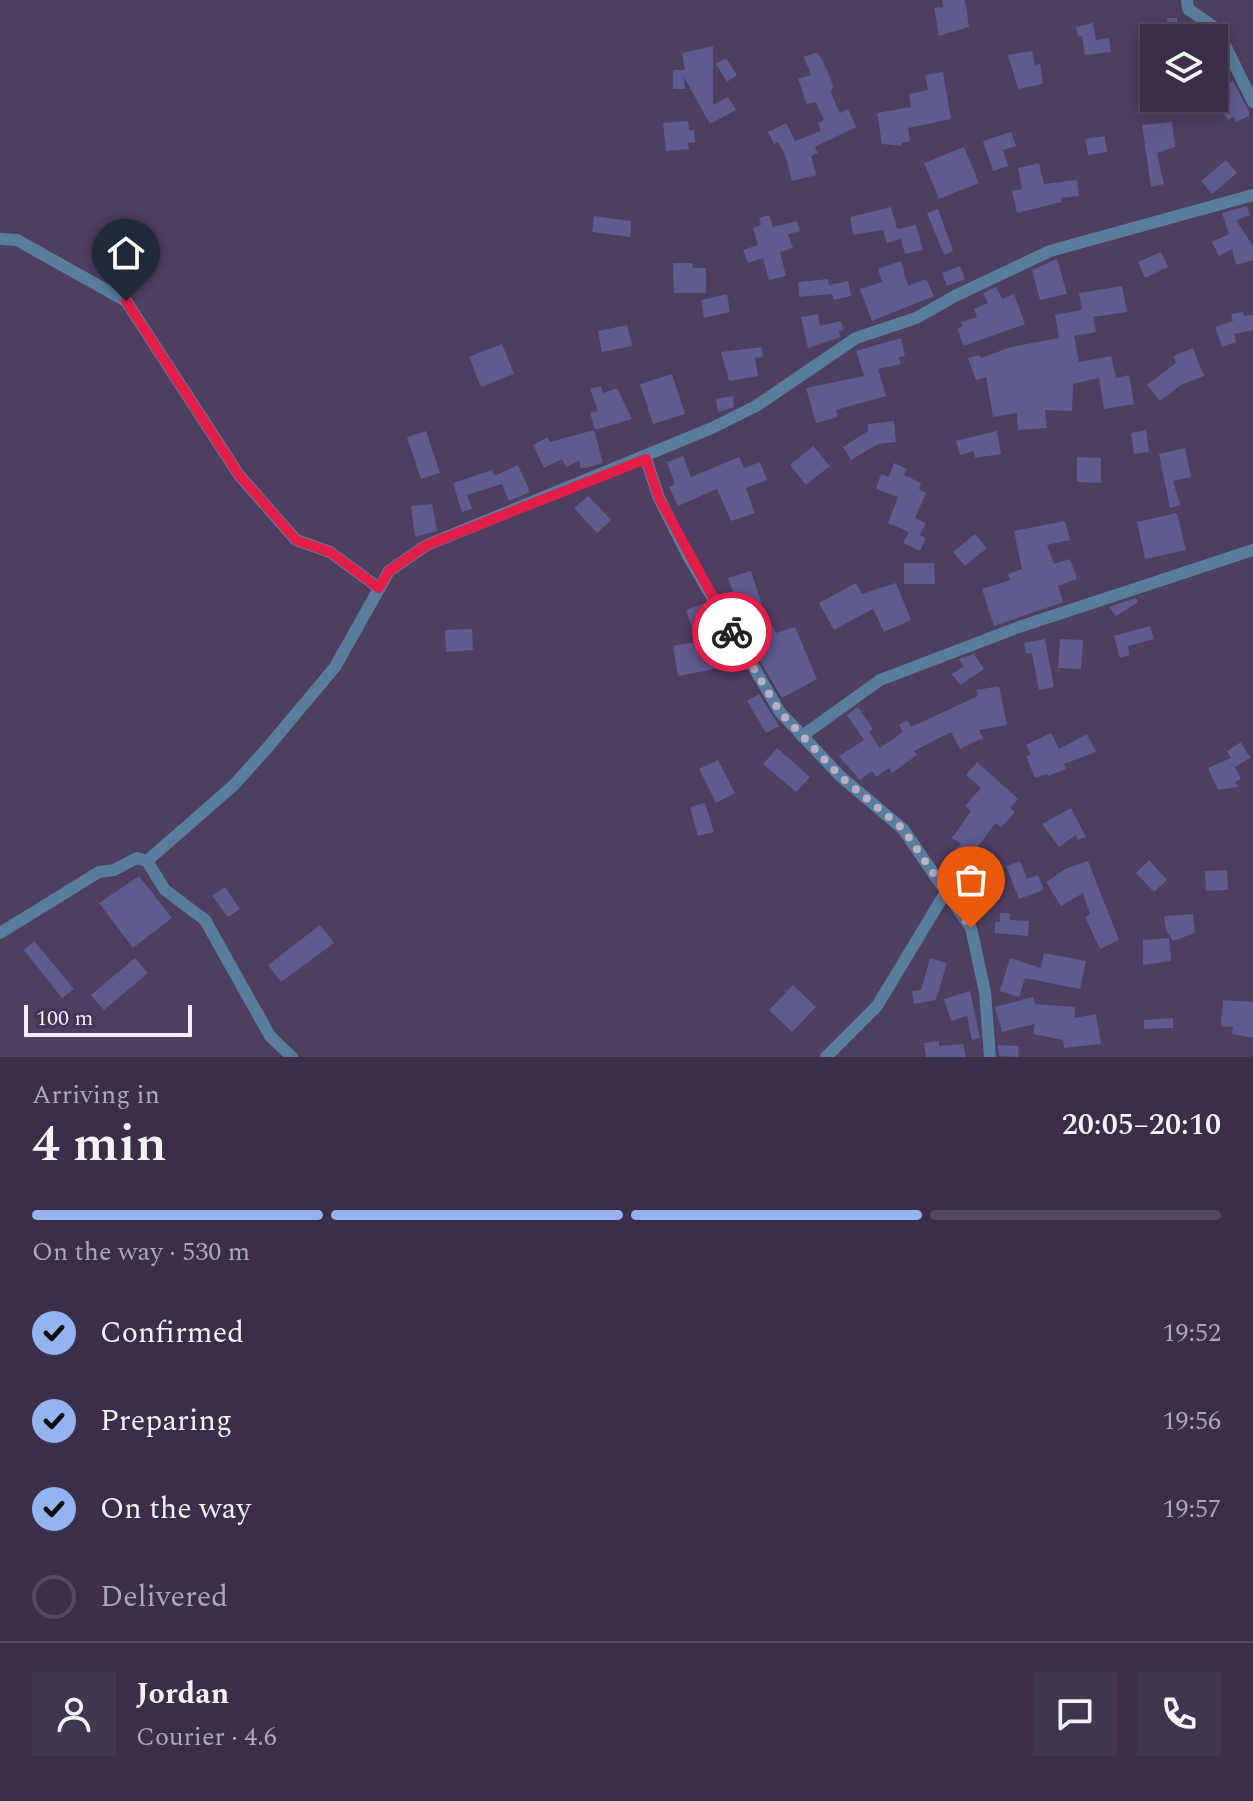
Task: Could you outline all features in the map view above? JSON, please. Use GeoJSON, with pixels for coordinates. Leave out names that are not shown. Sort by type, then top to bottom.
{"type":"FeatureCollection","features":[{"type":"Feature","properties":{"kind":"street"},"geometry":{"type":"LineString","coordinates":[[1187,0],[1188,9],[1217,29],[1253,102]]}},
{"type":"Feature","properties":{"kind":"street"},"geometry":{"type":"LineString","coordinates":[[147,861],[234,785],[312,697],[335,667],[389,571],[427,545],[646,459],[756,406],[856,338],[916,318],[1050,251],[1253,195]]}},
{"type":"Feature","properties":{"kind":"street"},"geometry":{"type":"LineString","coordinates":[[0,239],[17,240],[126,301],[239,475],[296,540],[330,552],[379,588]]}},
{"type":"Feature","properties":{"kind":"street"},"geometry":{"type":"LineString","coordinates":[[646,459],[659,498],[695,568],[780,712],[840,776],[903,829],[971,928],[985,992],[990,1057]]}},
{"type":"Feature","properties":{"kind":"street"},"geometry":{"type":"LineString","coordinates":[[802,736],[880,680],[1019,627],[1253,550]]}},
{"type":"Feature","properties":{"kind":"street"},"geometry":{"type":"LineString","coordinates":[[0,933],[99,872],[114,870],[137,858],[147,861],[165,890],[205,920],[270,1036],[292,1057]]}},
{"type":"Feature","properties":{"kind":"street"},"geometry":{"type":"LineString","coordinates":[[826,1057],[877,1006],[947,890]]}},
{"type":"Feature","properties":{"kind":"building"},"geometry":{"type":"Polygon","coordinates":[[[942,0],[965,0],[969,27],[939,36],[934,8],[943,7],[942,0]]]}},
{"type":"Feature","properties":{"kind":"building"},"geometry":{"type":"Polygon","coordinates":[[[1167,18],[1177,18],[1177,24],[1168,24],[1167,18]]]}},
{"type":"Feature","properties":{"kind":"building"},"geometry":{"type":"Polygon","coordinates":[[[1093,23],[1096,40],[1109,38],[1111,52],[1085,55],[1082,36],[1078,37],[1076,27],[1093,23]]]}},
{"type":"Feature","properties":{"kind":"building"},"geometry":{"type":"Polygon","coordinates":[[[713,46],[713,105],[728,97],[736,110],[710,124],[684,77],[685,89],[673,89],[673,70],[685,70],[682,53],[713,46]]]}},
{"type":"Feature","properties":{"kind":"building"},"geometry":{"type":"Polygon","coordinates":[[[1032,51],[1035,65],[1040,64],[1043,84],[1018,89],[1008,55],[1032,51]]]}},
{"type":"Feature","properties":{"kind":"building"},"geometry":{"type":"Polygon","coordinates":[[[818,52],[829,74],[833,86],[831,93],[840,113],[848,109],[856,127],[815,147],[818,153],[811,156],[816,175],[792,181],[785,154],[778,142],[774,144],[768,132],[786,123],[795,141],[821,131],[818,123],[824,120],[816,102],[807,104],[798,79],[811,75],[804,57],[818,52]]]}},
{"type":"Feature","properties":{"kind":"building"},"geometry":{"type":"Polygon","coordinates":[[[726,58],[737,75],[727,82],[716,64],[726,58]]]}},
{"type":"Feature","properties":{"kind":"building"},"geometry":{"type":"Polygon","coordinates":[[[943,72],[951,119],[908,128],[910,141],[902,143],[902,146],[882,144],[877,113],[911,107],[909,94],[928,90],[925,75],[943,72]]]}},
{"type":"Feature","properties":{"kind":"building"},"geometry":{"type":"Polygon","coordinates":[[[1233,81],[1249,111],[1249,116],[1236,122],[1234,117],[1228,120],[1223,112],[1228,112],[1228,84],[1233,81]]]}},
{"type":"Feature","properties":{"kind":"building"},"geometry":{"type":"Polygon","coordinates":[[[688,121],[689,130],[694,130],[695,142],[688,143],[689,149],[666,151],[663,123],[688,121]]]}},
{"type":"Feature","properties":{"kind":"building"},"geometry":{"type":"Polygon","coordinates":[[[1172,122],[1175,147],[1157,153],[1164,184],[1151,187],[1142,125],[1172,122]]]}},
{"type":"Feature","properties":{"kind":"building"},"geometry":{"type":"Polygon","coordinates":[[[1011,132],[1016,146],[1003,150],[1008,166],[993,171],[983,141],[1011,132]]]}},
{"type":"Feature","properties":{"kind":"building"},"geometry":{"type":"Polygon","coordinates":[[[1105,136],[1107,152],[1088,155],[1085,139],[1105,136]]]}},
{"type":"Feature","properties":{"kind":"building"},"geometry":{"type":"Polygon","coordinates":[[[964,147],[979,183],[939,199],[924,163],[964,147]]]}},
{"type":"Feature","properties":{"kind":"building"},"geometry":{"type":"Polygon","coordinates":[[[1226,160],[1237,173],[1212,194],[1201,181],[1226,160]]]}},
{"type":"Feature","properties":{"kind":"building"},"geometry":{"type":"Polygon","coordinates":[[[1039,163],[1044,184],[1077,180],[1079,196],[1061,198],[1062,202],[1017,213],[1012,191],[1022,189],[1018,168],[1039,163]]]}},
{"type":"Feature","properties":{"kind":"building"},"geometry":{"type":"Polygon","coordinates":[[[1247,206],[1250,215],[1236,220],[1253,246],[1253,260],[1236,265],[1232,249],[1219,256],[1212,242],[1229,234],[1222,213],[1247,206]]]}},
{"type":"Feature","properties":{"kind":"building"},"geometry":{"type":"Polygon","coordinates":[[[891,207],[897,229],[916,225],[923,250],[905,254],[901,239],[887,243],[883,230],[853,235],[850,217],[891,207]]]}},
{"type":"Feature","properties":{"kind":"building"},"geometry":{"type":"Polygon","coordinates":[[[938,209],[953,251],[944,255],[927,213],[938,209]]]}},
{"type":"Feature","properties":{"kind":"building"},"geometry":{"type":"Polygon","coordinates":[[[769,215],[773,227],[797,221],[800,231],[788,234],[793,248],[780,252],[786,276],[769,280],[763,258],[748,263],[743,250],[758,245],[753,228],[761,225],[759,218],[769,215]]]}},
{"type":"Feature","properties":{"kind":"building"},"geometry":{"type":"Polygon","coordinates":[[[594,216],[631,221],[630,237],[592,232],[594,216]]]}},
{"type":"Feature","properties":{"kind":"building"},"geometry":{"type":"Polygon","coordinates":[[[1161,252],[1168,267],[1145,278],[1138,262],[1161,252]]]}},
{"type":"Feature","properties":{"kind":"building"},"geometry":{"type":"Polygon","coordinates":[[[1057,259],[1067,294],[1040,300],[1032,270],[1057,259]]]}},
{"type":"Feature","properties":{"kind":"building"},"geometry":{"type":"Polygon","coordinates":[[[901,261],[908,286],[926,279],[934,296],[872,321],[860,289],[882,282],[878,269],[901,261]]]}},
{"type":"Feature","properties":{"kind":"building"},"geometry":{"type":"Polygon","coordinates":[[[673,263],[692,263],[693,268],[706,268],[706,293],[674,293],[673,263]]]}},
{"type":"Feature","properties":{"kind":"building"},"geometry":{"type":"Polygon","coordinates":[[[960,266],[965,279],[947,286],[942,273],[960,266]]]}},
{"type":"Feature","properties":{"kind":"building"},"geometry":{"type":"Polygon","coordinates":[[[828,279],[829,285],[848,281],[851,296],[834,300],[832,294],[799,297],[798,282],[828,279]]]}},
{"type":"Feature","properties":{"kind":"building"},"geometry":{"type":"Polygon","coordinates":[[[1122,286],[1127,312],[1093,317],[1096,332],[1074,336],[1079,362],[1111,356],[1116,378],[1129,375],[1134,404],[1104,409],[1099,378],[1073,384],[1072,411],[1045,410],[1047,428],[1018,430],[1017,413],[993,417],[986,377],[976,380],[968,358],[980,355],[981,358],[1011,347],[1059,338],[1055,315],[1082,310],[1079,293],[1122,286]]]}},
{"type":"Feature","properties":{"kind":"building"},"geometry":{"type":"Polygon","coordinates":[[[996,287],[1002,299],[1014,294],[1025,324],[964,346],[957,329],[963,326],[961,322],[977,317],[974,309],[988,303],[983,293],[996,287]]]}},
{"type":"Feature","properties":{"kind":"building"},"geometry":{"type":"Polygon","coordinates":[[[727,294],[730,312],[704,318],[701,300],[727,294]]]}},
{"type":"Feature","properties":{"kind":"building"},"geometry":{"type":"Polygon","coordinates":[[[1243,312],[1244,316],[1253,315],[1253,330],[1234,334],[1236,342],[1222,347],[1215,327],[1233,321],[1231,314],[1243,312]]]}},
{"type":"Feature","properties":{"kind":"building"},"geometry":{"type":"Polygon","coordinates":[[[818,314],[820,326],[841,321],[844,330],[839,331],[840,337],[808,348],[801,317],[818,314]]]}},
{"type":"Feature","properties":{"kind":"building"},"geometry":{"type":"Polygon","coordinates":[[[627,325],[632,346],[602,352],[598,331],[627,325]]]}},
{"type":"Feature","properties":{"kind":"building"},"geometry":{"type":"Polygon","coordinates":[[[901,338],[905,356],[899,357],[901,364],[878,369],[886,396],[836,410],[838,417],[816,423],[806,388],[864,376],[856,351],[901,338]]]}},
{"type":"Feature","properties":{"kind":"building"},"geometry":{"type":"Polygon","coordinates":[[[502,344],[514,374],[481,387],[469,357],[502,344]]]}},
{"type":"Feature","properties":{"kind":"building"},"geometry":{"type":"Polygon","coordinates":[[[762,347],[763,357],[755,358],[758,376],[729,381],[721,352],[762,347]]]}},
{"type":"Feature","properties":{"kind":"building"},"geometry":{"type":"Polygon","coordinates":[[[1193,348],[1204,376],[1181,385],[1160,401],[1147,385],[1176,363],[1173,356],[1193,348]]]}},
{"type":"Feature","properties":{"kind":"building"},"geometry":{"type":"Polygon","coordinates":[[[672,374],[685,414],[653,424],[640,384],[672,374]]]}},
{"type":"Feature","properties":{"kind":"building"},"geometry":{"type":"Polygon","coordinates":[[[601,386],[603,393],[617,388],[632,419],[595,430],[590,413],[598,411],[590,389],[601,386]]]}},
{"type":"Feature","properties":{"kind":"building"},"geometry":{"type":"Polygon","coordinates":[[[733,396],[734,407],[718,412],[716,399],[733,396]]]}},
{"type":"Feature","properties":{"kind":"building"},"geometry":{"type":"Polygon","coordinates":[[[894,421],[896,442],[878,444],[851,460],[843,447],[868,431],[868,424],[894,421]]]}},
{"type":"Feature","properties":{"kind":"building"},"geometry":{"type":"Polygon","coordinates":[[[594,430],[603,463],[581,469],[579,461],[566,467],[562,459],[544,468],[533,445],[548,437],[550,442],[594,430]]]}},
{"type":"Feature","properties":{"kind":"building"},"geometry":{"type":"Polygon","coordinates":[[[1146,430],[1149,452],[1134,454],[1131,433],[1146,430]]]}},
{"type":"Feature","properties":{"kind":"building"},"geometry":{"type":"Polygon","coordinates":[[[426,431],[440,473],[421,479],[407,437],[426,431]]]}},
{"type":"Feature","properties":{"kind":"building"},"geometry":{"type":"Polygon","coordinates":[[[997,431],[1001,454],[975,458],[974,451],[960,455],[956,441],[997,431]]]}},
{"type":"Feature","properties":{"kind":"building"},"geometry":{"type":"Polygon","coordinates":[[[813,446],[830,466],[806,485],[790,465],[813,446]]]}},
{"type":"Feature","properties":{"kind":"building"},"geometry":{"type":"Polygon","coordinates":[[[1185,448],[1191,477],[1173,481],[1180,505],[1170,508],[1159,454],[1185,448]]]}},
{"type":"Feature","properties":{"kind":"building"},"geometry":{"type":"Polygon","coordinates":[[[683,456],[691,477],[739,457],[744,468],[760,462],[767,480],[746,488],[755,513],[731,521],[717,489],[678,506],[669,487],[675,484],[667,462],[683,456]]]}},
{"type":"Feature","properties":{"kind":"building"},"geometry":{"type":"Polygon","coordinates":[[[1077,457],[1101,458],[1101,483],[1077,482],[1077,457]]]}},
{"type":"Feature","properties":{"kind":"building"},"geometry":{"type":"Polygon","coordinates":[[[894,463],[907,469],[904,475],[921,483],[919,489],[926,493],[915,518],[926,523],[920,535],[926,538],[920,551],[903,543],[909,532],[888,523],[898,497],[876,489],[881,474],[889,477],[894,463]]]}},
{"type":"Feature","properties":{"kind":"building"},"geometry":{"type":"Polygon","coordinates":[[[518,465],[530,492],[509,501],[502,484],[467,495],[472,509],[462,512],[453,483],[492,470],[494,476],[518,465]]]}},
{"type":"Feature","properties":{"kind":"building"},"geometry":{"type":"Polygon","coordinates":[[[588,496],[611,520],[597,533],[574,508],[588,496]]]}},
{"type":"Feature","properties":{"kind":"building"},"geometry":{"type":"Polygon","coordinates":[[[432,504],[437,531],[415,537],[411,506],[432,504]]]}},
{"type":"Feature","properties":{"kind":"building"},"geometry":{"type":"Polygon","coordinates":[[[1177,513],[1186,550],[1145,559],[1137,522],[1177,513]]]}},
{"type":"Feature","properties":{"kind":"building"},"geometry":{"type":"Polygon","coordinates":[[[1065,521],[1070,540],[1047,545],[1054,564],[1070,559],[1077,579],[1058,586],[1063,602],[994,626],[982,589],[1010,580],[1008,574],[1022,569],[1014,531],[1065,521]]]}},
{"type":"Feature","properties":{"kind":"building"},"geometry":{"type":"Polygon","coordinates":[[[975,534],[987,548],[965,566],[953,552],[975,534]]]}},
{"type":"Feature","properties":{"kind":"building"},"geometry":{"type":"Polygon","coordinates":[[[904,563],[934,563],[935,584],[904,584],[904,563]]]}},
{"type":"Feature","properties":{"kind":"building"},"geometry":{"type":"Polygon","coordinates":[[[751,571],[762,605],[740,612],[728,578],[751,571]]]}},
{"type":"Feature","properties":{"kind":"building"},"geometry":{"type":"Polygon","coordinates":[[[856,583],[862,594],[896,583],[911,620],[884,632],[873,609],[834,630],[819,603],[856,583]]]}},
{"type":"Feature","properties":{"kind":"building"},"geometry":{"type":"Polygon","coordinates":[[[1136,598],[1138,602],[1116,616],[1109,607],[1136,598]]]}},
{"type":"Feature","properties":{"kind":"building"},"geometry":{"type":"Polygon","coordinates":[[[705,603],[715,632],[720,668],[678,676],[673,646],[697,642],[686,610],[705,603]]]}},
{"type":"Feature","properties":{"kind":"building"},"geometry":{"type":"Polygon","coordinates":[[[1150,626],[1154,639],[1128,646],[1130,655],[1120,658],[1114,636],[1150,626]]]}},
{"type":"Feature","properties":{"kind":"building"},"geometry":{"type":"Polygon","coordinates":[[[773,627],[776,633],[795,627],[817,679],[782,698],[747,639],[773,627]]]}},
{"type":"Feature","properties":{"kind":"building"},"geometry":{"type":"Polygon","coordinates":[[[472,629],[473,650],[446,652],[445,630],[472,629]]]}},
{"type":"Feature","properties":{"kind":"building"},"geometry":{"type":"Polygon","coordinates":[[[1045,639],[1054,687],[1039,690],[1032,653],[1026,654],[1024,643],[1045,639]]]}},
{"type":"Feature","properties":{"kind":"building"},"geometry":{"type":"Polygon","coordinates":[[[1060,639],[1083,640],[1081,669],[1058,668],[1060,639]]]}},
{"type":"Feature","properties":{"kind":"building"},"geometry":{"type":"Polygon","coordinates":[[[974,654],[984,669],[960,685],[952,674],[964,666],[959,659],[974,654]]]}},
{"type":"Feature","properties":{"kind":"building"},"geometry":{"type":"Polygon","coordinates":[[[999,686],[1007,725],[979,730],[983,738],[960,749],[951,732],[914,751],[917,755],[892,773],[889,768],[876,777],[872,771],[860,780],[839,756],[864,740],[847,715],[858,707],[873,729],[869,732],[880,748],[903,732],[899,725],[907,720],[911,727],[978,696],[977,690],[999,686]]]}},
{"type":"Feature","properties":{"kind":"building"},"geometry":{"type":"Polygon","coordinates":[[[759,694],[779,726],[766,733],[747,701],[759,694]]]}},
{"type":"Feature","properties":{"kind":"building"},"geometry":{"type":"Polygon","coordinates":[[[1051,733],[1059,749],[1087,734],[1096,752],[1064,764],[1066,769],[1035,778],[1026,756],[1031,755],[1026,745],[1051,733]]]}},
{"type":"Feature","properties":{"kind":"building"},"geometry":{"type":"Polygon","coordinates":[[[1241,742],[1250,758],[1235,767],[1241,779],[1235,782],[1238,787],[1218,790],[1208,768],[1231,758],[1227,751],[1241,742]]]}},
{"type":"Feature","properties":{"kind":"building"},"geometry":{"type":"Polygon","coordinates":[[[777,748],[810,777],[796,792],[763,764],[777,748]]]}},
{"type":"Feature","properties":{"kind":"building"},"geometry":{"type":"Polygon","coordinates":[[[718,760],[735,793],[716,803],[699,769],[718,760]]]}},
{"type":"Feature","properties":{"kind":"building"},"geometry":{"type":"Polygon","coordinates":[[[977,762],[1018,799],[1010,808],[1015,812],[1001,828],[996,823],[954,877],[941,864],[961,844],[952,838],[971,811],[965,806],[981,788],[966,775],[977,762]]]}},
{"type":"Feature","properties":{"kind":"building"},"geometry":{"type":"Polygon","coordinates":[[[705,803],[714,832],[698,836],[690,807],[705,803]]]}},
{"type":"Feature","properties":{"kind":"building"},"geometry":{"type":"Polygon","coordinates":[[[1071,808],[1086,837],[1078,840],[1076,835],[1059,847],[1042,824],[1071,808]]]}},
{"type":"Feature","properties":{"kind":"building"},"geometry":{"type":"Polygon","coordinates":[[[1149,860],[1167,880],[1154,892],[1136,873],[1149,860]]]}},
{"type":"Feature","properties":{"kind":"building"},"geometry":{"type":"Polygon","coordinates":[[[1020,861],[1027,879],[1038,875],[1044,890],[1019,899],[1006,866],[1020,861]]]}},
{"type":"Feature","properties":{"kind":"building"},"geometry":{"type":"Polygon","coordinates":[[[1088,861],[1119,940],[1100,949],[1085,917],[1090,914],[1083,893],[1061,906],[1046,882],[1067,868],[1088,861]]]}},
{"type":"Feature","properties":{"kind":"building"},"geometry":{"type":"Polygon","coordinates":[[[1227,870],[1228,890],[1206,891],[1205,871],[1227,870]]]}},
{"type":"Feature","properties":{"kind":"building"},"geometry":{"type":"Polygon","coordinates":[[[139,876],[172,918],[133,948],[99,903],[139,876]]]}},
{"type":"Feature","properties":{"kind":"building"},"geometry":{"type":"Polygon","coordinates":[[[225,887],[240,909],[228,917],[212,896],[225,887]]]}},
{"type":"Feature","properties":{"kind":"building"},"geometry":{"type":"Polygon","coordinates":[[[1000,913],[1010,913],[1010,920],[1029,921],[1028,936],[995,933],[995,922],[1000,922],[1000,913]]]}},
{"type":"Feature","properties":{"kind":"building"},"geometry":{"type":"Polygon","coordinates":[[[1193,914],[1195,933],[1173,941],[1166,930],[1164,916],[1193,914]]]}},
{"type":"Feature","properties":{"kind":"building"},"geometry":{"type":"Polygon","coordinates":[[[320,925],[334,943],[281,982],[268,965],[320,925]]]}},
{"type":"Feature","properties":{"kind":"building"},"geometry":{"type":"Polygon","coordinates":[[[1169,938],[1171,961],[1143,965],[1143,940],[1169,938]]]}},
{"type":"Feature","properties":{"kind":"building"},"geometry":{"type":"Polygon","coordinates":[[[34,941],[74,989],[62,998],[24,950],[34,941]]]}},
{"type":"Feature","properties":{"kind":"building"},"geometry":{"type":"Polygon","coordinates":[[[1044,953],[1086,961],[1080,989],[1025,978],[1019,997],[1000,991],[1010,958],[1041,968],[1044,953]]]}},
{"type":"Feature","properties":{"kind":"building"},"geometry":{"type":"Polygon","coordinates":[[[135,958],[148,973],[104,1010],[91,995],[135,958]]]}},
{"type":"Feature","properties":{"kind":"building"},"geometry":{"type":"Polygon","coordinates":[[[930,958],[947,963],[936,1000],[914,1004],[912,991],[921,990],[930,958]]]}},
{"type":"Feature","properties":{"kind":"building"},"geometry":{"type":"Polygon","coordinates":[[[793,985],[816,1007],[792,1032],[769,1010],[793,985]]]}},
{"type":"Feature","properties":{"kind":"building"},"geometry":{"type":"Polygon","coordinates":[[[970,991],[980,1038],[972,1040],[967,1016],[951,1021],[944,999],[970,991]]]}},
{"type":"Feature","properties":{"kind":"building"},"geometry":{"type":"Polygon","coordinates":[[[1033,997],[1035,1004],[1075,1007],[1074,1018],[1096,1014],[1101,1044],[1064,1048],[1063,1040],[1033,1034],[1035,1024],[1002,1032],[995,1007],[1033,997]]]}},
{"type":"Feature","properties":{"kind":"building"},"geometry":{"type":"Polygon","coordinates":[[[1223,1000],[1253,1002],[1253,1038],[1232,1034],[1233,1027],[1221,1026],[1223,1000]]]}},
{"type":"Feature","properties":{"kind":"building"},"geometry":{"type":"Polygon","coordinates":[[[1173,1018],[1173,1028],[1144,1029],[1144,1020],[1173,1018]]]}},
{"type":"Feature","properties":{"kind":"building"},"geometry":{"type":"Polygon","coordinates":[[[939,1041],[939,1046],[963,1044],[966,1057],[926,1057],[924,1043],[939,1041]]]}},
{"type":"Feature","properties":{"kind":"building"},"geometry":{"type":"Polygon","coordinates":[[[998,1045],[1019,1046],[1018,1057],[999,1056],[998,1045]]]}},
{"type":"Feature","properties":{"kind":"way so far"},"geometry":{"type":"LineString","coordinates":[[732,632],[780,712],[840,776],[903,829],[971,928]]}},
{"type":"Feature","properties":{"kind":"route"},"geometry":{"type":"LineString","coordinates":[[126,301],[239,475],[296,540],[330,552],[379,588],[389,571],[427,545],[646,459],[659,498],[732,632]]}}]}
